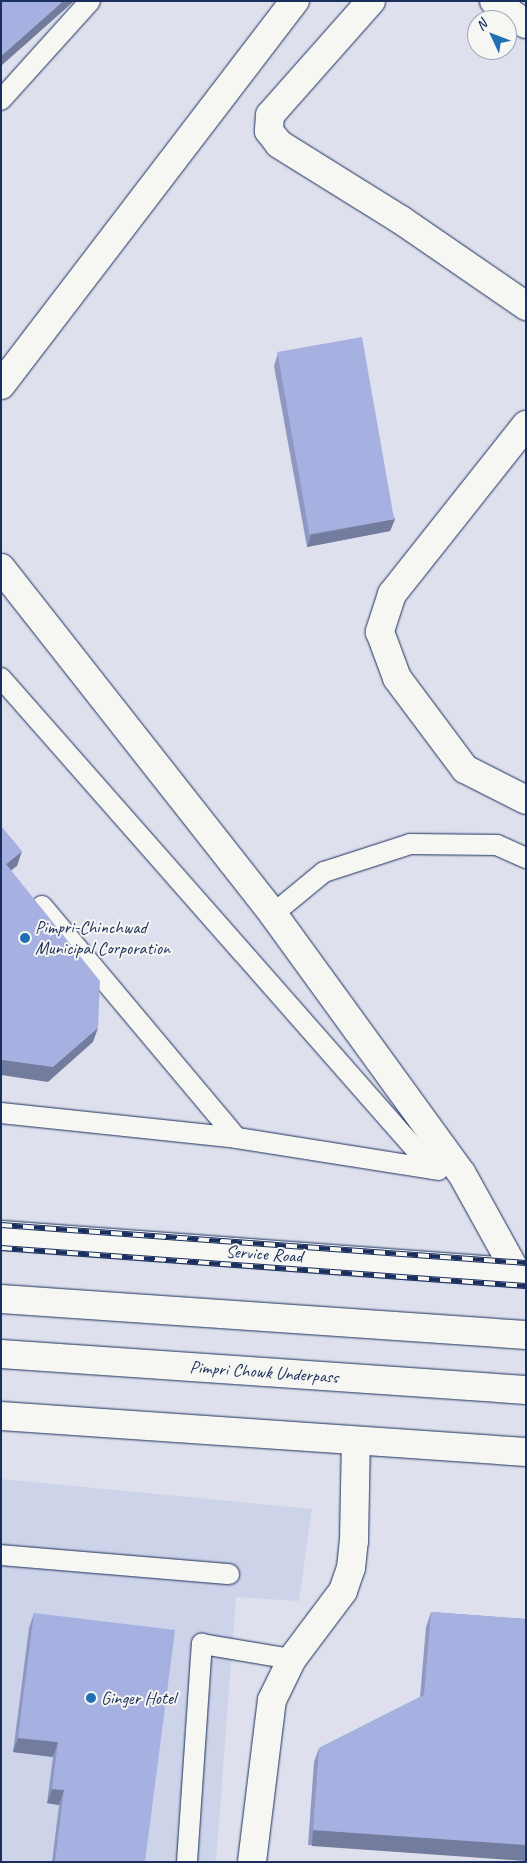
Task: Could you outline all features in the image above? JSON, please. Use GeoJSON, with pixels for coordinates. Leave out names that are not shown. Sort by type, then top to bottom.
{"type":"FeatureCollection","features":[{"type":"Feature","properties":{"kind":"main road"},"geometry":{"type":"LineString","coordinates":[[1,385],[295,1]]}},
{"type":"Feature","properties":{"kind":"main road"},"geometry":{"type":"LineString","coordinates":[[371,1],[270,114],[270,131],[279,144],[401,220],[526,306]]}},
{"type":"Feature","properties":{"kind":"main road"},"geometry":{"type":"LineString","coordinates":[[494,1],[526,24]]}},
{"type":"Feature","properties":{"kind":"main road"},"geometry":{"type":"LineString","coordinates":[[526,425],[392,594],[380,632],[397,678],[465,769],[526,800]]}},
{"type":"Feature","properties":{"kind":"main road"},"geometry":{"type":"LineString","coordinates":[[1,568],[273,914],[462,1174],[521,1272]]}},
{"type":"Feature","properties":{"kind":"main road","name":"Service Road"},"geometry":{"type":"LineString","coordinates":[[1,1235],[521,1272]]}},
{"type":"Feature","properties":{"kind":"main road"},"geometry":{"type":"LineString","coordinates":[[1,1299],[526,1335]]}},
{"type":"Feature","properties":{"kind":"main road","name":"Pimpri Chowk Underpass"},"geometry":{"type":"LineString","coordinates":[[1,1354],[526,1390]]}},
{"type":"Feature","properties":{"kind":"main road"},"geometry":{"type":"LineString","coordinates":[[1,1416],[526,1452]]}},
{"type":"Feature","properties":{"kind":"main road"},"geometry":{"type":"LineString","coordinates":[[252,1862],[272,1700],[292,1659],[343,1591],[351,1568],[354,1541],[356,1441]]}},
{"type":"Feature","properties":{"kind":"lane"},"geometry":{"type":"LineString","coordinates":[[1,100],[90,1]]}},
{"type":"Feature","properties":{"kind":"lane"},"geometry":{"type":"LineString","coordinates":[[1,678],[433,1169]]}},
{"type":"Feature","properties":{"kind":"lane"},"geometry":{"type":"LineString","coordinates":[[273,914],[324,872],[410,844],[497,845],[526,858]]}},
{"type":"Feature","properties":{"kind":"lane"},"geometry":{"type":"LineString","coordinates":[[42,906],[237,1138]]}},
{"type":"Feature","properties":{"kind":"lane"},"geometry":{"type":"LineString","coordinates":[[1,1113],[237,1138],[462,1174]]}},
{"type":"Feature","properties":{"kind":"lane"},"geometry":{"type":"LineString","coordinates":[[1,1555],[229,1574]]}},
{"type":"Feature","properties":{"kind":"lane"},"geometry":{"type":"LineString","coordinates":[[187,1862],[202,1644],[292,1659]]}},
{"type":"Feature","properties":{"kind":"shaded area"},"geometry":{"type":"Polygon","coordinates":[[[1,1479],[312,1509],[299,1601],[236,1597],[216,1862],[1,1862],[1,1479]]]}},
{"type":"Feature","properties":{"kind":"building"},"geometry":{"type":"Polygon","coordinates":[[[1,1],[63,1],[1,56],[1,1]]]}},
{"type":"Feature","properties":{"kind":"building"},"geometry":{"type":"Polygon","coordinates":[[[362,337],[394,519],[309,534],[277,352],[362,337]]]}},
{"type":"Feature","properties":{"kind":"building","name":"Pimpri-Chinchwad Municipal Corporation"},"geometry":{"type":"Polygon","coordinates":[[[1,826],[22,851],[6,864],[100,981],[98,1028],[53,1067],[1,1059],[1,826]]]}},
{"type":"Feature","properties":{"kind":"building"},"geometry":{"type":"Polygon","coordinates":[[[431,1612],[526,1619],[526,1845],[313,1830],[319,1748],[424,1695],[431,1612]]]}},
{"type":"Feature","properties":{"kind":"building","name":"Ginger Hotel"},"geometry":{"type":"Polygon","coordinates":[[[34,1613],[175,1630],[145,1862],[55,1862],[64,1790],[52,1789],[58,1742],[18,1738],[34,1613]]]}},
{"type":"Feature","properties":{"kind":"railway"},"geometry":{"type":"LineString","coordinates":[[1,1225],[526,1263]]}},
{"type":"Feature","properties":{"kind":"railway"},"geometry":{"type":"LineString","coordinates":[[1,1248],[526,1286]]}},
{"type":"Feature","properties":{"kind":"place","name":"Pimpri-Chinchwad Municipal Corporation"},"geometry":{"type":"Point","coordinates":[25,938]}},
{"type":"Feature","properties":{"kind":"place","name":"Ginger Hotel"},"geometry":{"type":"Point","coordinates":[91,1698]}}]}
